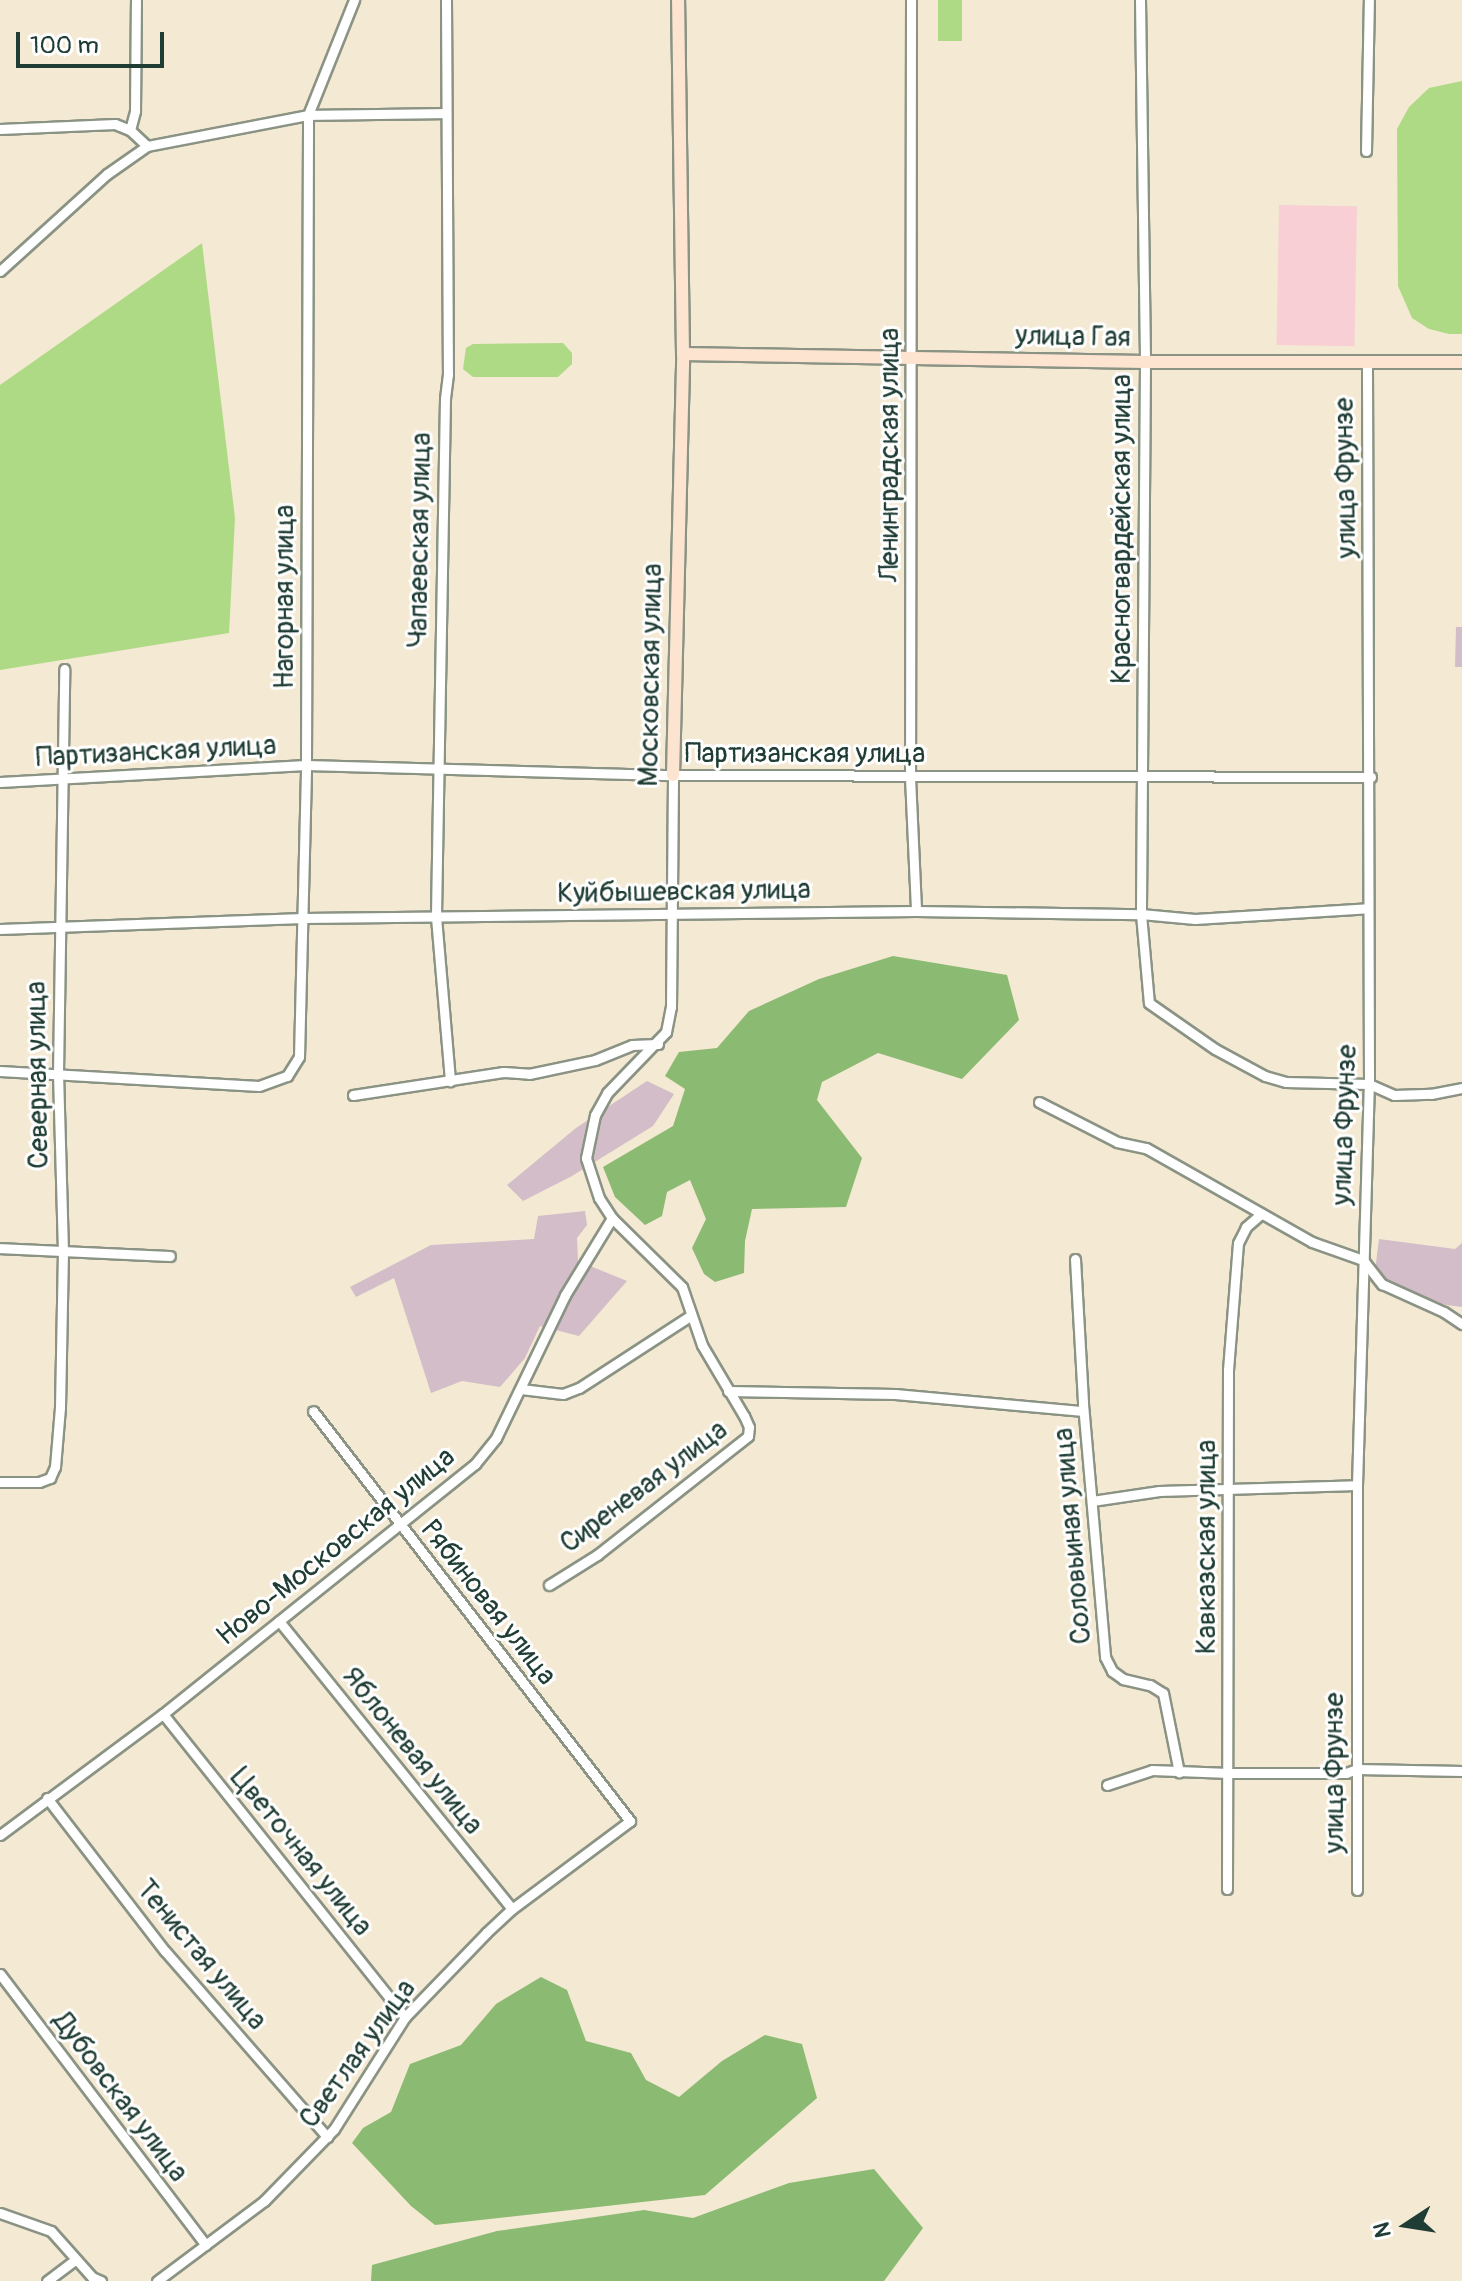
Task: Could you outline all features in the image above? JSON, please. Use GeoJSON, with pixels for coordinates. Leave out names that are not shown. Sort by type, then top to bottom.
{"type":"FeatureCollection","features":[{"type":"Feature","properties":{"kind":"street"},"geometry":{"type":"LineString","coordinates":[[130,130],[135,111],[136,0]]}},
{"type":"Feature","properties":{"kind":"street"},"geometry":{"type":"LineString","coordinates":[[308,115],[354,0]]}},
{"type":"Feature","properties":{"kind":"street","name":"Чапаевская улица"},"geometry":{"type":"LineString","coordinates":[[446,0],[448,374],[436,917],[450,1081]]}},
{"type":"Feature","properties":{"kind":"street","name":"Московская улица"},"geometry":{"type":"LineString","coordinates":[[678,0],[683,354],[670,914],[671,1007],[666,1032],[658,1044],[607,1093],[592,1126],[586,1158],[599,1198],[612,1218],[682,1287]]}},
{"type":"Feature","properties":{"kind":"street","name":"Ленинградская улица"},"geometry":{"type":"LineString","coordinates":[[911,0],[913,358],[910,777],[916,911]]}},
{"type":"Feature","properties":{"kind":"street","name":"Красногвардейская улица"},"geometry":{"type":"LineString","coordinates":[[1140,0],[1145,362],[1141,914],[1149,1003],[1215,1049],[1265,1076],[1286,1082],[1369,1084]]}},
{"type":"Feature","properties":{"kind":"street"},"geometry":{"type":"LineString","coordinates":[[1366,151],[1369,0]]}},
{"type":"Feature","properties":{"kind":"street"},"geometry":{"type":"LineString","coordinates":[[318,90],[321,107],[327,113]]}},
{"type":"Feature","properties":{"kind":"street"},"geometry":{"type":"LineString","coordinates":[[0,271],[107,174],[147,146],[308,115],[446,113]]}},
{"type":"Feature","properties":{"kind":"street","name":"Нагорная улица"},"geometry":{"type":"LineString","coordinates":[[58,1073],[259,1086],[287,1076],[299,1057],[306,765],[308,115]]}},
{"type":"Feature","properties":{"kind":"street"},"geometry":{"type":"LineString","coordinates":[[0,129],[115,124],[130,130],[147,146]]}},
{"type":"Feature","properties":{"kind":"street","name":"улица Гая"},"geometry":{"type":"LineString","coordinates":[[683,354],[1145,362],[1462,362]]}},
{"type":"Feature","properties":{"kind":"street","name":"улица Фрунзе"},"geometry":{"type":"LineString","coordinates":[[1357,1890],[1357,1485],[1369,1084],[1371,777],[1367,361]]}},
{"type":"Feature","properties":{"kind":"street","name":"Северная улица"},"geometry":{"type":"LineString","coordinates":[[0,1482],[39,1482],[50,1478],[55,1467],[60,1407],[63,1252],[58,1073],[64,669]]}},
{"type":"Feature","properties":{"kind":"street","name":"Партизанская улица"},"geometry":{"type":"LineString","coordinates":[[0,782],[306,765],[673,775],[1371,777]]}},
{"type":"Feature","properties":{"kind":"street","name":"Куйбышевская улица"},"geometry":{"type":"LineString","coordinates":[[0,929],[303,918],[916,911],[1141,914],[1195,919],[1368,908]]}},
{"type":"Feature","properties":{"kind":"street"},"geometry":{"type":"LineString","coordinates":[[353,1095],[408,1089],[503,1072],[529,1074],[595,1060],[632,1045],[658,1044]]}},
{"type":"Feature","properties":{"kind":"street"},"geometry":{"type":"LineString","coordinates":[[0,1071],[58,1073]]}},
{"type":"Feature","properties":{"kind":"street"},"geometry":{"type":"LineString","coordinates":[[1369,1084],[1394,1095],[1431,1094],[1462,1088]]}},
{"type":"Feature","properties":{"kind":"street"},"geometry":{"type":"LineString","coordinates":[[1039,1102],[1117,1142],[1146,1148],[1312,1242],[1363,1260],[1382,1284],[1444,1312],[1462,1324]]}},
{"type":"Feature","properties":{"kind":"street","name":"Кавказская улица"},"geometry":{"type":"LineString","coordinates":[[1227,1889],[1228,1370],[1238,1243],[1246,1227],[1261,1214]]}},
{"type":"Feature","properties":{"kind":"street","name":"Ново-Московская улица"},"geometry":{"type":"LineString","coordinates":[[0,1835],[163,1714],[475,1464],[496,1438],[565,1295],[612,1218]]}},
{"type":"Feature","properties":{"kind":"street"},"geometry":{"type":"LineString","coordinates":[[0,1248],[170,1256]]}},
{"type":"Feature","properties":{"kind":"street","name":"Соловьиная улица"},"geometry":{"type":"LineString","coordinates":[[1075,1259],[1083,1411],[1105,1657],[1112,1671],[1123,1679],[1150,1685],[1163,1693],[1179,1772]]}},
{"type":"Feature","properties":{"kind":"street","name":"Сиреневая улица"},"geometry":{"type":"LineString","coordinates":[[549,1585],[597,1555],[748,1436],[749,1427],[690,1316],[682,1287]]}},
{"type":"Feature","properties":{"kind":"street"},"geometry":{"type":"LineString","coordinates":[[1444,1312],[1462,1313]]}},
{"type":"Feature","properties":{"kind":"street"},"geometry":{"type":"LineString","coordinates":[[521,1389],[563,1394],[579,1388],[690,1316]]}},
{"type":"Feature","properties":{"kind":"street"},"geometry":{"type":"LineString","coordinates":[[728,1391],[895,1394],[1083,1411]]}},
{"type":"Feature","properties":{"kind":"street","name":"Рябиновая улица"},"geometry":{"type":"LineString","coordinates":[[313,1411],[630,1821]]}},
{"type":"Feature","properties":{"kind":"street"},"geometry":{"type":"LineString","coordinates":[[1092,1501],[1159,1491],[1357,1485]]}},
{"type":"Feature","properties":{"kind":"street","name":"Яблоневая улица"},"geometry":{"type":"LineString","coordinates":[[279,1621],[512,1909]]}},
{"type":"Feature","properties":{"kind":"street","name":"Цветочная улица"},"geometry":{"type":"LineString","coordinates":[[163,1714],[405,2017]]}},
{"type":"Feature","properties":{"kind":"street"},"geometry":{"type":"LineString","coordinates":[[1107,1785],[1152,1770],[1229,1773],[1346,1773],[1357,1769],[1462,1771]]}},
{"type":"Feature","properties":{"kind":"street","name":"Тенистая улица"},"geometry":{"type":"LineString","coordinates":[[47,1798],[165,1951],[327,2137]]}},
{"type":"Feature","properties":{"kind":"street","name":"Светлая улица"},"geometry":{"type":"LineString","coordinates":[[157,2281],[264,2201],[327,2137],[405,2017],[512,1909],[630,1821]]}},
{"type":"Feature","properties":{"kind":"street","name":"Дубовская улица"},"geometry":{"type":"LineString","coordinates":[[0,1974],[206,2245]]}},
{"type":"Feature","properties":{"kind":"street"},"geometry":{"type":"LineString","coordinates":[[0,2213],[51,2231],[92,2277],[101,2281]]}},
{"type":"Feature","properties":{"kind":"street"},"geometry":{"type":"LineString","coordinates":[[47,2281],[76,2259]]}},
{"type":"Feature","properties":{"kind":"shaded area"},"geometry":{"type":"Polygon","coordinates":[[[1279,205],[1357,206],[1355,346],[1277,345],[1279,205]]]}},
{"type":"Feature","properties":{"kind":"shaded area"},"geometry":{"type":"Polygon","coordinates":[[[1456,627],[1462,627],[1462,667],[1455,667],[1456,627]]]}},
{"type":"Feature","properties":{"kind":"shaded area"},"geometry":{"type":"Polygon","coordinates":[[[647,1081],[674,1094],[653,1126],[572,1176],[523,1201],[507,1185],[576,1128],[647,1081]]]}},
{"type":"Feature","properties":{"kind":"shaded area"},"geometry":{"type":"Polygon","coordinates":[[[585,1211],[587,1225],[577,1238],[578,1261],[627,1281],[579,1336],[540,1326],[525,1358],[500,1387],[462,1381],[431,1393],[394,1278],[356,1297],[350,1287],[431,1245],[534,1239],[538,1216],[585,1211]]]}},
{"type":"Feature","properties":{"kind":"shaded area"},"geometry":{"type":"Polygon","coordinates":[[[1379,1239],[1455,1249],[1462,1243],[1462,1307],[1446,1305],[1386,1284],[1375,1271],[1379,1239]]]}},
{"type":"Feature","properties":{"kind":"green space"},"geometry":{"type":"Polygon","coordinates":[[[938,0],[962,0],[962,41],[938,41],[938,0]]]}},
{"type":"Feature","properties":{"kind":"green space"},"geometry":{"type":"Polygon","coordinates":[[[1462,81],[1462,334],[1449,334],[1429,329],[1412,318],[1398,286],[1397,129],[1409,107],[1429,88],[1462,81]]]}},
{"type":"Feature","properties":{"kind":"green space"},"geometry":{"type":"Polygon","coordinates":[[[202,243],[235,518],[229,633],[0,670],[0,385],[202,243]]]}},
{"type":"Feature","properties":{"kind":"green space"},"geometry":{"type":"Polygon","coordinates":[[[563,343],[572,353],[572,364],[558,377],[473,377],[463,369],[466,348],[473,344],[563,343]]]}},
{"type":"Feature","properties":{"kind":"green space"},"geometry":{"type":"Polygon","coordinates":[[[893,956],[1007,975],[1019,1020],[962,1079],[878,1053],[822,1082],[817,1100],[862,1158],[846,1207],[752,1209],[745,1241],[744,1273],[715,1282],[704,1274],[692,1248],[706,1219],[690,1180],[667,1192],[662,1216],[645,1225],[615,1197],[603,1167],[673,1126],[685,1089],[665,1076],[679,1052],[717,1048],[749,1011],[819,979],[893,956]]]}},
{"type":"Feature","properties":{"kind":"green space"},"geometry":{"type":"Polygon","coordinates":[[[541,1977],[567,1990],[586,2041],[631,2053],[646,2080],[679,2097],[722,2061],[765,2035],[802,2044],[817,2098],[705,2195],[435,2225],[411,2206],[352,2143],[363,2128],[391,2112],[410,2064],[461,2045],[496,2004],[541,1977]]]}},
{"type":"Feature","properties":{"kind":"green space"},"geometry":{"type":"Polygon","coordinates":[[[874,2169],[923,2228],[884,2281],[371,2281],[372,2265],[497,2231],[644,2210],[693,2218],[789,2183],[874,2169]]]}}]}
